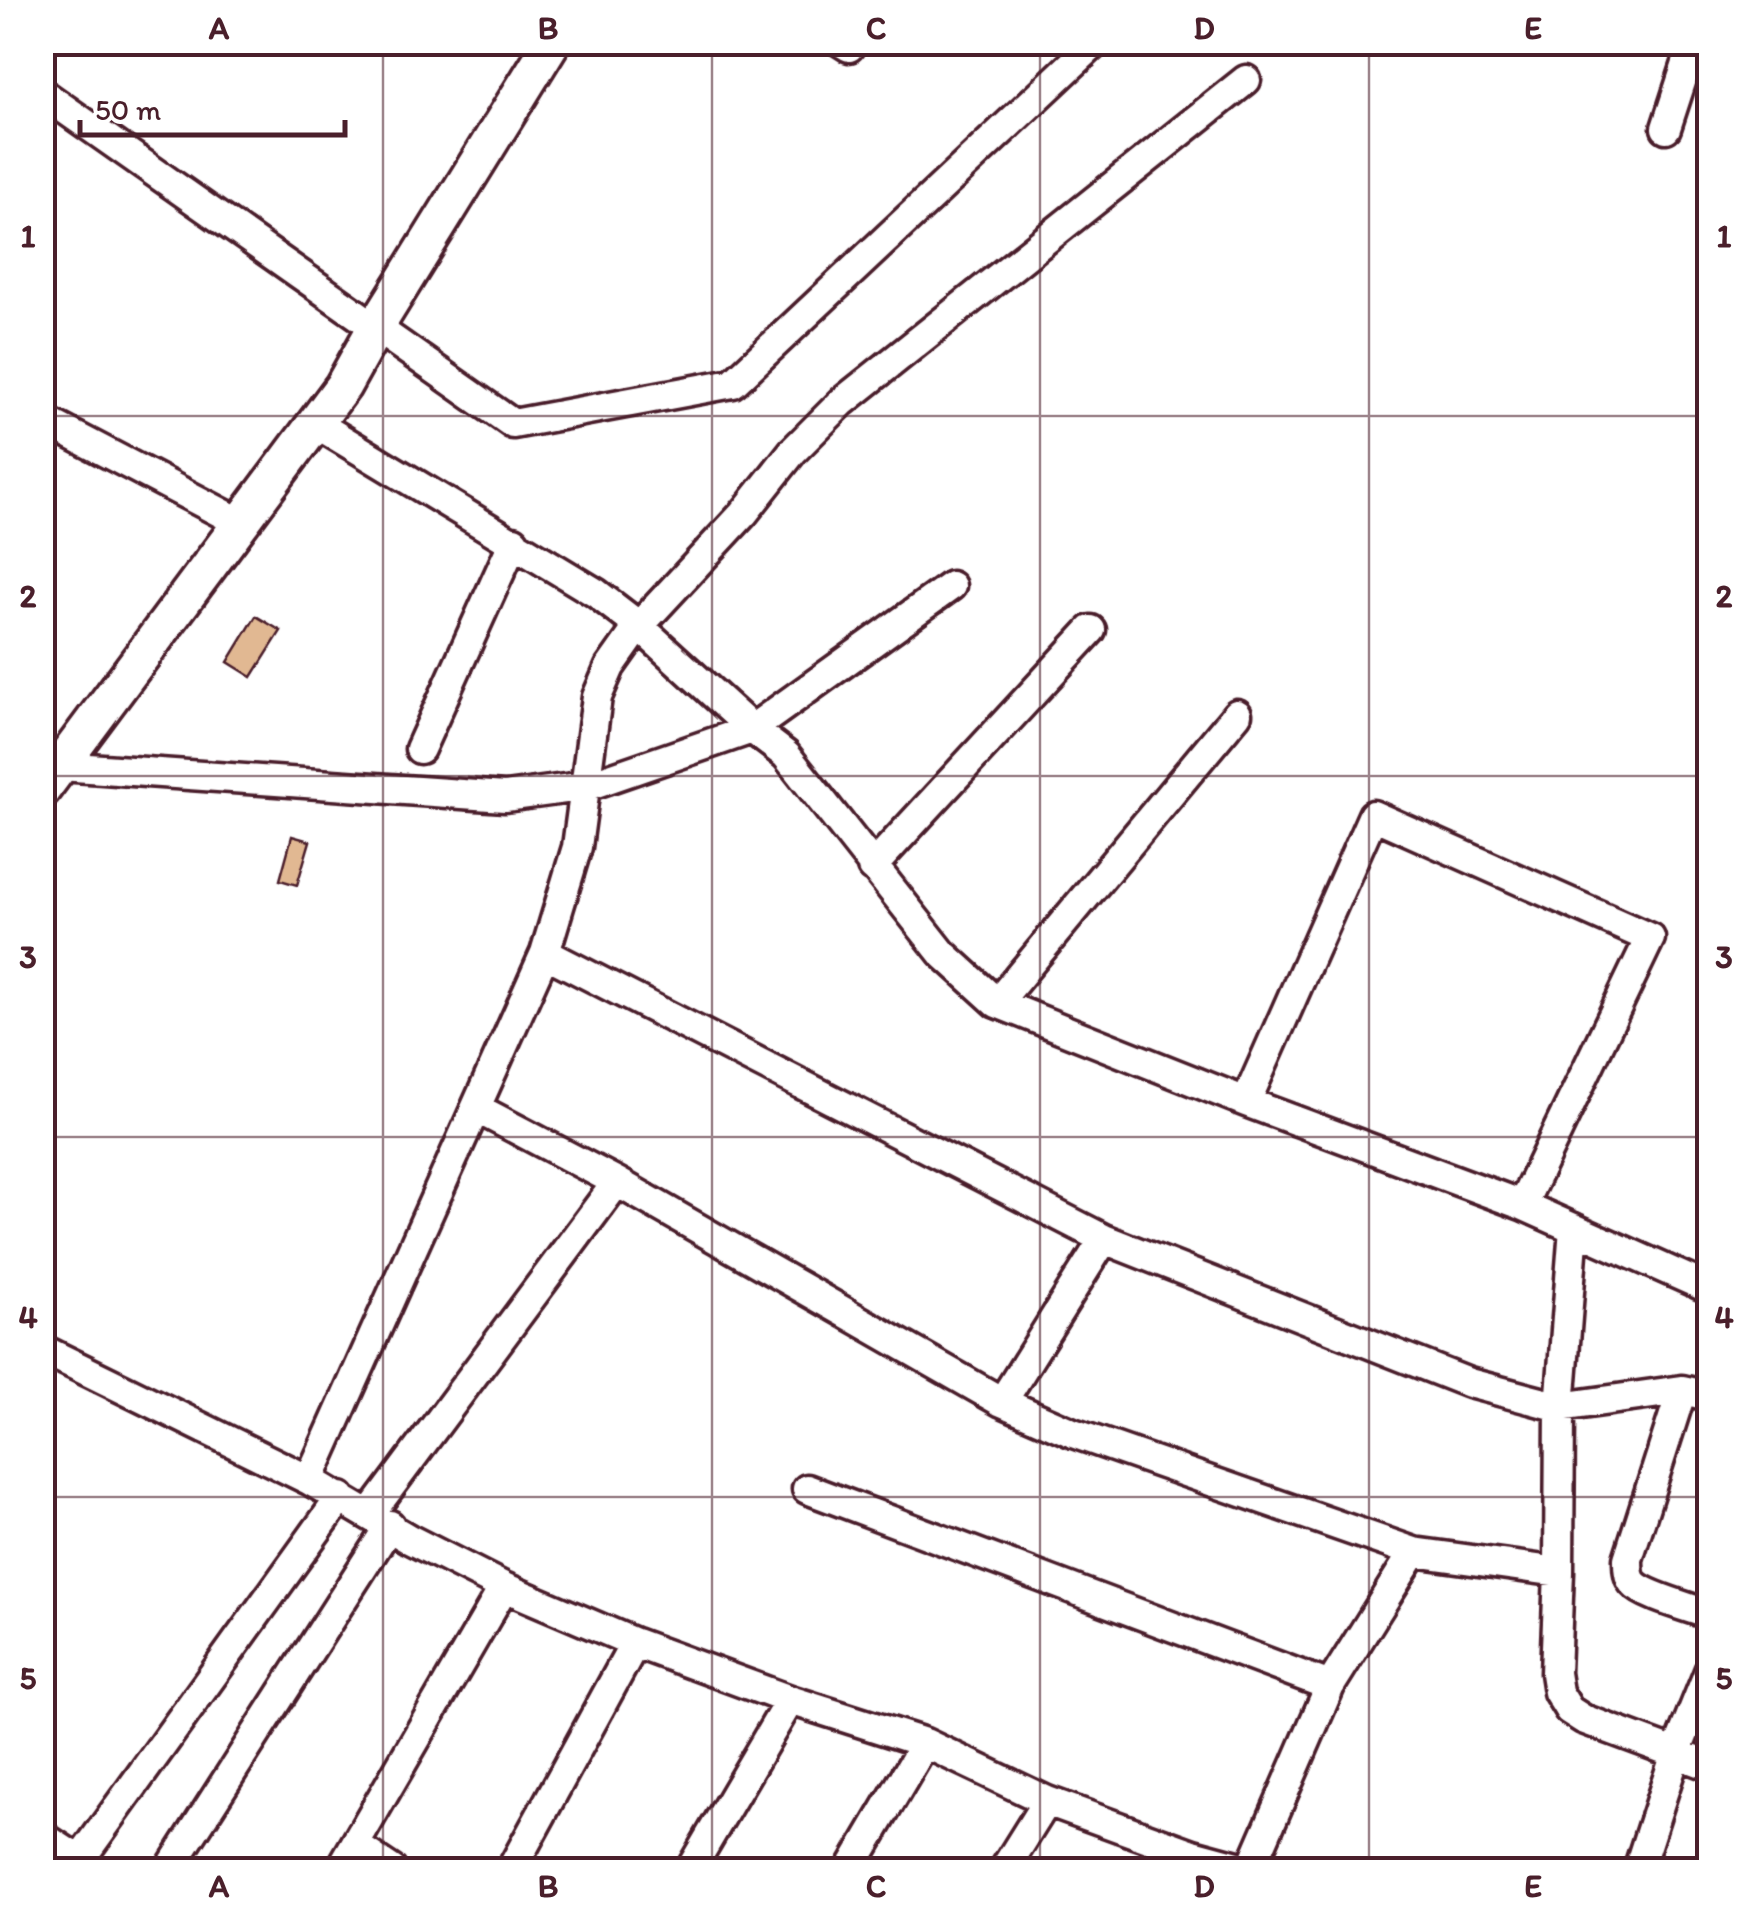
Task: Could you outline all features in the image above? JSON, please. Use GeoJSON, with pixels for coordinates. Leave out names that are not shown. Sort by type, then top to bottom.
{"type":"FeatureCollection","features":[{"type":"Feature","properties":{"kind":"street"},"geometry":{"type":"LineString","coordinates":[[51,778],[343,386],[552,42]]}},
{"type":"Feature","properties":{"kind":"street"},"geometry":{"type":"LineString","coordinates":[[42,93],[513,424],[733,383],[1096,42]]}},
{"type":"Feature","properties":{"kind":"street"},"geometry":{"type":"LineString","coordinates":[[1666,128],[1694,42]]}},
{"type":"Feature","properties":{"kind":"street"},"geometry":{"type":"LineString","coordinates":[[309,1480],[545,953],[577,848],[597,697],[610,667],[639,626],[842,402],[1246,80]]}},
{"type":"Feature","properties":{"kind":"street"},"geometry":{"type":"LineString","coordinates":[[42,419],[241,523]]}},
{"type":"Feature","properties":{"kind":"street"},"geometry":{"type":"LineString","coordinates":[[315,424],[514,541],[639,626],[786,755],[942,953],[997,1003],[1522,1205],[1710,1290]]}},
{"type":"Feature","properties":{"kind":"street"},"geometry":{"type":"LineString","coordinates":[[420,749],[514,541]]}},
{"type":"Feature","properties":{"kind":"street"},"geometry":{"type":"LineString","coordinates":[[51,778],[505,796],[587,786],[752,729],[950,586]]}},
{"type":"Feature","properties":{"kind":"street"},"geometry":{"type":"LineString","coordinates":[[872,867],[1091,630]]}},
{"type":"Feature","properties":{"kind":"street"},"geometry":{"type":"LineString","coordinates":[[997,1003],[1237,714]]}},
{"type":"Feature","properties":{"kind":"street"},"geometry":{"type":"LineString","coordinates":[[1246,1102],[1373,815],[1650,938],[1522,1205]]}},
{"type":"Feature","properties":{"kind":"street"},"geometry":{"type":"LineString","coordinates":[[545,953],[1104,1239],[1469,1383],[1560,1406],[1696,1393],[1628,1559],[1633,1583],[1710,1614]]}},
{"type":"Feature","properties":{"kind":"street"},"geometry":{"type":"LineString","coordinates":[[478,1109],[617,1182],[1002,1402],[1074,1433],[1414,1552],[1559,1572]]}},
{"type":"Feature","properties":{"kind":"street"},"geometry":{"type":"LineString","coordinates":[[168,1870],[380,1520],[617,1182]]}},
{"type":"Feature","properties":{"kind":"street"},"geometry":{"type":"LineString","coordinates":[[1574,1228],[1560,1406],[1554,1673],[1558,1692],[1569,1710],[1583,1720],[1710,1766]]}},
{"type":"Feature","properties":{"kind":"street"},"geometry":{"type":"LineString","coordinates":[[1002,1402],[1104,1239]]}},
{"type":"Feature","properties":{"kind":"street"},"geometry":{"type":"LineString","coordinates":[[42,1349],[309,1480],[504,1587],[635,1643],[790,1700],[925,1743],[1188,1862],[1251,1870],[1330,1686],[1414,1552]]}},
{"type":"Feature","properties":{"kind":"street"},"geometry":{"type":"LineString","coordinates":[[807,1489],[1330,1686]]}},
{"type":"Feature","properties":{"kind":"street"},"geometry":{"type":"LineString","coordinates":[[42,1836],[87,1866],[341,1497]]}},
{"type":"Feature","properties":{"kind":"street"},"geometry":{"type":"LineString","coordinates":[[340,1870],[504,1587]]}},
{"type":"Feature","properties":{"kind":"street"},"geometry":{"type":"LineString","coordinates":[[511,1870],[635,1643]]}},
{"type":"Feature","properties":{"kind":"street"},"geometry":{"type":"LineString","coordinates":[[1638,1870],[1676,1753],[1710,1669]]}},
{"type":"Feature","properties":{"kind":"street"},"geometry":{"type":"LineString","coordinates":[[690,1870],[790,1700]]}},
{"type":"Feature","properties":{"kind":"street"},"geometry":{"type":"LineString","coordinates":[[850,1870],[925,1743]]}},
{"type":"Feature","properties":{"kind":"street"},"geometry":{"type":"LineString","coordinates":[[1004,1870],[1047,1801]]}},
{"type":"Feature","properties":{"kind":"street"},"geometry":{"type":"LineString","coordinates":[[356,1846],[392,1870]]}},
{"type":"Feature","properties":{"kind":"building"},"geometry":{"type":"Polygon","coordinates":[[[256,616],[281,631],[252,677],[228,662],[256,616]]]}},
{"type":"Feature","properties":{"kind":"building"},"geometry":{"type":"Polygon","coordinates":[[[292,836],[310,841],[297,885],[280,880],[292,836]]]}}]}
